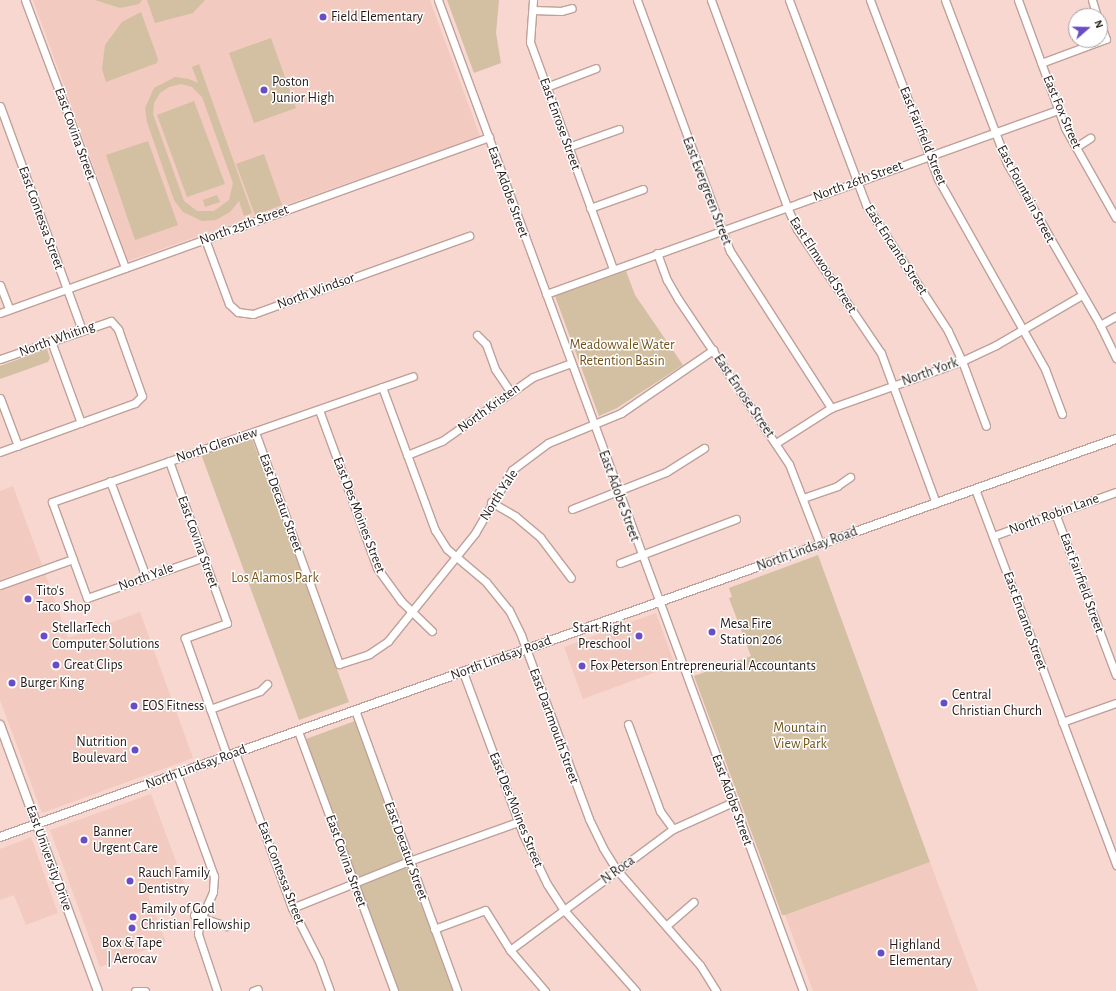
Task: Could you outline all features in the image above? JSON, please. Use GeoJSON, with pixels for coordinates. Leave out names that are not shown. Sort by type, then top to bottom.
{"type":"FeatureCollection","features":[{"type":"Feature","properties":{"kind":"main road","name":"North Lindsay Road"},"geometry":{"type":"LineString","coordinates":[[0,837],[1116,439]]}},
{"type":"Feature","properties":{"kind":"main road","name":"East University Drive"},"geometry":{"type":"LineString","coordinates":[[0,725],[98,991]]}},
{"type":"Feature","properties":{"kind":"street","name":"East Covina Street"},"geometry":{"type":"LineString","coordinates":[[26,0],[125,268]]}},
{"type":"Feature","properties":{"kind":"street","name":"East Adobe Street"},"geometry":{"type":"LineString","coordinates":[[438,0],[641,556],[803,991]]}},
{"type":"Feature","properties":{"kind":"street","name":"East Enrose Street"},"geometry":{"type":"LineString","coordinates":[[533,0],[530,42],[613,269]]}},
{"type":"Feature","properties":{"kind":"street","name":"East Evergreen Street"},"geometry":{"type":"LineString","coordinates":[[637,0],[730,252],[831,408]]}},
{"type":"Feature","properties":{"kind":"street","name":"East Elmwood Street"},"geometry":{"type":"LineString","coordinates":[[711,0],[796,229],[876,345],[894,386],[936,503]]}},
{"type":"Feature","properties":{"kind":"street","name":"East Encanto Street"},"geometry":{"type":"LineString","coordinates":[[789,0],[856,182],[866,205],[948,332],[962,361],[986,426]]}},
{"type":"Feature","properties":{"kind":"street","name":"East Fairfield Street"},"geometry":{"type":"LineString","coordinates":[[870,0],[938,179],[1045,369],[1062,414]]}},
{"type":"Feature","properties":{"kind":"street","name":"East Fountain Street"},"geometry":{"type":"LineString","coordinates":[[945,0],[1006,163],[1100,325],[1116,358]]}},
{"type":"Feature","properties":{"kind":"street","name":"East Fox Street"},"geometry":{"type":"LineString","coordinates":[[1018,0],[1058,110],[1076,147],[1114,209],[1116,218]]}},
{"type":"Feature","properties":{"kind":"street"},"geometry":{"type":"LineString","coordinates":[[533,10],[561,11],[572,8]]}},
{"type":"Feature","properties":{"kind":"street"},"geometry":{"type":"LineString","coordinates":[[1041,63],[1082,48]]}},
{"type":"Feature","properties":{"kind":"street"},"geometry":{"type":"LineString","coordinates":[[546,87],[596,68]]}},
{"type":"Feature","properties":{"kind":"street","name":"East Contessa Street"},"geometry":{"type":"LineString","coordinates":[[0,106],[82,330]]}},
{"type":"Feature","properties":{"kind":"street","name":"North 26th Street"},"geometry":{"type":"LineString","coordinates":[[546,294],[656,253],[1058,110]]}},
{"type":"Feature","properties":{"kind":"street"},"geometry":{"type":"LineString","coordinates":[[568,147],[618,129]]}},
{"type":"Feature","properties":{"kind":"street","name":"North 25th Street"},"geometry":{"type":"LineString","coordinates":[[0,313],[488,137]]}},
{"type":"Feature","properties":{"kind":"street"},"geometry":{"type":"LineString","coordinates":[[1076,147],[1090,138]]}},
{"type":"Feature","properties":{"kind":"street"},"geometry":{"type":"LineString","coordinates":[[590,208],[643,189]]}},
{"type":"Feature","properties":{"kind":"street","name":"North Windsor"},"geometry":{"type":"LineString","coordinates":[[205,239],[229,304],[238,312],[254,314],[469,236]]}},
{"type":"Feature","properties":{"kind":"street","name":"East Enrose Street"},"geometry":{"type":"LineString","coordinates":[[656,253],[667,280],[776,442],[792,469],[820,544]]}},
{"type":"Feature","properties":{"kind":"street"},"geometry":{"type":"LineString","coordinates":[[0,285],[9,309]]}},
{"type":"Feature","properties":{"kind":"street","name":"North York"},"geometry":{"type":"LineString","coordinates":[[776,442],[831,408],[962,361],[1023,329],[1082,295]]}},
{"type":"Feature","properties":{"kind":"street"},"geometry":{"type":"LineString","coordinates":[[1100,325],[1116,316]]}},
{"type":"Feature","properties":{"kind":"street","name":"North Whiting"},"geometry":{"type":"LineString","coordinates":[[0,359],[106,321],[114,322],[141,390],[141,398],[135,403],[81,423]]}},
{"type":"Feature","properties":{"kind":"street"},"geometry":{"type":"LineString","coordinates":[[478,335],[486,344],[495,369],[510,391]]}},
{"type":"Feature","properties":{"kind":"street"},"geometry":{"type":"LineString","coordinates":[[0,452],[81,423],[51,341]]}},
{"type":"Feature","properties":{"kind":"street","name":"North Yale"},"geometry":{"type":"LineString","coordinates":[[339,664],[369,654],[388,641],[475,533],[512,470],[548,443],[594,425],[629,408],[713,350]]}},
{"type":"Feature","properties":{"kind":"street","name":"North Kristen"},"geometry":{"type":"LineString","coordinates":[[407,455],[442,441],[468,425],[510,391],[533,377],[571,363]]}},
{"type":"Feature","properties":{"kind":"street","name":"North Glenview"},"geometry":{"type":"LineString","coordinates":[[73,559],[52,502],[413,376]]}},
{"type":"Feature","properties":{"kind":"street","name":"East Dartmouth Street"},"geometry":{"type":"LineString","coordinates":[[382,387],[435,530],[447,549],[486,582],[509,610],[526,649],[589,819],[617,870],[667,925],[700,965],[716,991]]}},
{"type":"Feature","properties":{"kind":"street"},"geometry":{"type":"LineString","coordinates":[[0,398],[18,446]]}},
{"type":"Feature","properties":{"kind":"street","name":"East Des Moines Street"},"geometry":{"type":"LineString","coordinates":[[319,410],[377,568],[401,602],[432,631]]}},
{"type":"Feature","properties":{"kind":"street","name":"East Decatur Street"},"geometry":{"type":"LineString","coordinates":[[255,432],[339,664]]}},
{"type":"Feature","properties":{"kind":"street"},"geometry":{"type":"LineString","coordinates":[[572,509],[666,472],[704,448]]}},
{"type":"Feature","properties":{"kind":"street","name":"East Covina Street"},"geometry":{"type":"LineString","coordinates":[[169,461],[227,623],[185,638]]}},
{"type":"Feature","properties":{"kind":"street"},"geometry":{"type":"LineString","coordinates":[[803,498],[837,486],[850,477]]}},
{"type":"Feature","properties":{"kind":"street"},"geometry":{"type":"LineString","coordinates":[[110,481],[146,577]]}},
{"type":"Feature","properties":{"kind":"street","name":"East Encanto Street"},"geometry":{"type":"LineString","coordinates":[[975,489],[1116,865]]}},
{"type":"Feature","properties":{"kind":"street","name":"North Robin Lane"},"geometry":{"type":"LineString","coordinates":[[993,536],[1116,492]]}},
{"type":"Feature","properties":{"kind":"street"},"geometry":{"type":"LineString","coordinates":[[492,502],[515,516],[540,538],[571,578]]}},
{"type":"Feature","properties":{"kind":"street","name":"East Fairfield Street"},"geometry":{"type":"LineString","coordinates":[[1055,513],[1116,675]]}},
{"type":"Feature","properties":{"kind":"street"},"geometry":{"type":"LineString","coordinates":[[620,564],[736,519]]}},
{"type":"Feature","properties":{"kind":"street","name":"North Yale"},"geometry":{"type":"LineString","coordinates":[[73,559],[88,598],[204,557]]}},
{"type":"Feature","properties":{"kind":"street"},"geometry":{"type":"LineString","coordinates":[[0,585],[73,559]]}},
{"type":"Feature","properties":{"kind":"street","name":"East Contessa Street"},"geometry":{"type":"LineString","coordinates":[[185,638],[210,709],[231,755],[292,908],[319,961],[330,991]]}},
{"type":"Feature","properties":{"kind":"street","name":"East Des Moines Street"},"geometry":{"type":"LineString","coordinates":[[463,672],[518,822],[543,877],[564,910],[636,991]]}},
{"type":"Feature","properties":{"kind":"street"},"geometry":{"type":"LineString","coordinates":[[210,709],[260,691],[267,684]]}},
{"type":"Feature","properties":{"kind":"street"},"geometry":{"type":"LineString","coordinates":[[1062,722],[1116,703]]}},
{"type":"Feature","properties":{"kind":"street","name":"East Decatur Street"},"geometry":{"type":"LineString","coordinates":[[355,710],[457,991]]}},
{"type":"Feature","properties":{"kind":"street"},"geometry":{"type":"LineString","coordinates":[[628,724],[660,811],[673,829]]}},
{"type":"Feature","properties":{"kind":"street","name":"East Covina Street"},"geometry":{"type":"LineString","coordinates":[[298,731],[394,991]]}},
{"type":"Feature","properties":{"kind":"street"},"geometry":{"type":"LineString","coordinates":[[177,774],[214,876],[213,892],[202,918],[198,939],[217,991]]}},
{"type":"Feature","properties":{"kind":"street","name":"N Roca"},"geometry":{"type":"LineString","coordinates":[[510,950],[673,829],[733,802]]}},
{"type":"Feature","properties":{"kind":"street"},"geometry":{"type":"LineString","coordinates":[[292,908],[409,861],[518,822]]}},
{"type":"Feature","properties":{"kind":"street"},"geometry":{"type":"LineString","coordinates":[[667,925],[693,902]]}},
{"type":"Feature","properties":{"kind":"street"},"geometry":{"type":"LineString","coordinates":[[434,928],[484,910],[510,950],[545,991]]}},
{"type":"Feature","properties":{"kind":"street"},"geometry":{"type":"LineString","coordinates":[[194,915],[226,926]]}},
{"type":"Feature","properties":{"kind":"street"},"geometry":{"type":"LineString","coordinates":[[135,991],[144,991]]}},
{"type":"Feature","properties":{"kind":"shaded area","name":"Poston Junior High"},"geometry":{"type":"Polygon","coordinates":[[[33,0],[430,0],[480,136],[128,261],[33,0]]]}},
{"type":"Feature","properties":{"kind":"shaded area"},"geometry":{"type":"Polygon","coordinates":[[[13,486],[42,565],[0,580],[0,491],[13,486]]]}},
{"type":"Feature","properties":{"kind":"shaded area"},"geometry":{"type":"Polygon","coordinates":[[[45,573],[68,638],[140,612],[193,758],[42,813],[0,700],[0,590],[45,573]]]}},
{"type":"Feature","properties":{"kind":"shaded area"},"geometry":{"type":"Polygon","coordinates":[[[656,613],[675,665],[583,699],[564,647],[656,613]]]}},
{"type":"Feature","properties":{"kind":"shaded area"},"geometry":{"type":"Polygon","coordinates":[[[151,794],[184,883],[148,896],[166,942],[100,967],[50,830],[151,794]]]}},
{"type":"Feature","properties":{"kind":"shaded area"},"geometry":{"type":"Polygon","coordinates":[[[31,837],[58,913],[26,925],[14,895],[0,900],[0,849],[31,837]]]}},
{"type":"Feature","properties":{"kind":"shaded area","name":"Highland Elementary"},"geometry":{"type":"Polygon","coordinates":[[[930,862],[978,991],[813,991],[785,915],[930,862]]]}},
{"type":"Feature","properties":{"kind":"green space"},"geometry":{"type":"Polygon","coordinates":[[[95,0],[142,0],[139,4],[120,8],[95,0]]]}},
{"type":"Feature","properties":{"kind":"green space"},"geometry":{"type":"Polygon","coordinates":[[[147,0],[205,0],[193,13],[155,23],[147,0]]]}},
{"type":"Feature","properties":{"kind":"green space"},"geometry":{"type":"Polygon","coordinates":[[[447,0],[499,0],[496,33],[501,63],[474,73],[447,0]]]}},
{"type":"Feature","properties":{"kind":"green space"},"geometry":{"type":"Polygon","coordinates":[[[141,12],[158,59],[157,63],[106,82],[102,69],[105,45],[122,22],[141,12]]]}},
{"type":"Feature","properties":{"kind":"green space"},"geometry":{"type":"Polygon","coordinates":[[[271,38],[296,108],[254,123],[229,53],[271,38]]]}},
{"type":"Feature","properties":{"kind":"green space"},"geometry":{"type":"Polygon","coordinates":[[[199,64],[252,213],[244,216],[239,201],[230,212],[216,220],[202,221],[183,212],[174,200],[147,122],[145,108],[154,88],[175,77],[189,79],[198,83],[192,67],[199,64]],[[181,84],[169,87],[160,93],[154,103],[153,114],[184,201],[197,211],[214,211],[229,200],[233,183],[202,97],[192,87],[181,84]]]}},
{"type":"Feature","properties":{"kind":"green space"},"geometry":{"type":"Polygon","coordinates":[[[194,101],[225,184],[187,197],[157,115],[194,101]]]}},
{"type":"Feature","properties":{"kind":"green space"},"geometry":{"type":"Polygon","coordinates":[[[148,141],[178,225],[135,240],[106,155],[148,141]]]}},
{"type":"Feature","properties":{"kind":"green space"},"geometry":{"type":"Polygon","coordinates":[[[264,154],[282,205],[255,215],[236,164],[264,154]]]}},
{"type":"Feature","properties":{"kind":"green space"},"geometry":{"type":"Polygon","coordinates":[[[217,195],[220,202],[205,207],[203,200],[217,195]]]}},
{"type":"Feature","properties":{"kind":"green space","name":"Meadowvale Water Retention Basin"},"geometry":{"type":"Polygon","coordinates":[[[626,271],[635,295],[683,365],[617,408],[599,416],[555,296],[626,271]]]}},
{"type":"Feature","properties":{"kind":"green space"},"geometry":{"type":"Polygon","coordinates":[[[47,349],[50,358],[48,362],[0,379],[0,366],[47,349]]]}},
{"type":"Feature","properties":{"kind":"green space","name":"Los Alamos Park"},"geometry":{"type":"Polygon","coordinates":[[[251,436],[349,702],[299,720],[201,454],[251,436]]]}},
{"type":"Feature","properties":{"kind":"green space","name":"Mountain View Park"},"geometry":{"type":"Polygon","coordinates":[[[818,555],[930,862],[782,915],[694,676],[751,656],[729,598],[732,597],[729,588],[818,555]]]}},
{"type":"Feature","properties":{"kind":"green space"},"geometry":{"type":"Polygon","coordinates":[[[355,721],[454,991],[398,991],[306,739],[355,721]]]}},
{"type":"Feature","properties":{"kind":"place","name":"Field Elementary"},"geometry":{"type":"Point","coordinates":[323,17]}},
{"type":"Feature","properties":{"kind":"place","name":"Poston Junior High"},"geometry":{"type":"Point","coordinates":[264,90]}},
{"type":"Feature","properties":{"kind":"place","name":"Tito's Taco Shop"},"geometry":{"type":"Point","coordinates":[28,599]}},
{"type":"Feature","properties":{"kind":"place","name":"Mesa Fire Station 206"},"geometry":{"type":"Point","coordinates":[712,632]}},
{"type":"Feature","properties":{"kind":"place","name":"StellarTech Computer Solutions"},"geometry":{"type":"Point","coordinates":[44,636]}},
{"type":"Feature","properties":{"kind":"place","name":"Start Right Preschool"},"geometry":{"type":"Point","coordinates":[639,636]}},
{"type":"Feature","properties":{"kind":"place","name":"Great Clips"},"geometry":{"type":"Point","coordinates":[56,665]}},
{"type":"Feature","properties":{"kind":"place","name":"Fox Peterson Entrepreneurial Accountants"},"geometry":{"type":"Point","coordinates":[582,666]}},
{"type":"Feature","properties":{"kind":"place","name":"Burger King"},"geometry":{"type":"Point","coordinates":[12,683]}},
{"type":"Feature","properties":{"kind":"place","name":"Central Christian Church"},"geometry":{"type":"Point","coordinates":[944,703]}},
{"type":"Feature","properties":{"kind":"place","name":"EOS Fitness"},"geometry":{"type":"Point","coordinates":[134,706]}},
{"type":"Feature","properties":{"kind":"place","name":"Nutrition Boulevard"},"geometry":{"type":"Point","coordinates":[135,750]}},
{"type":"Feature","properties":{"kind":"place","name":"Banner Urgent Care"},"geometry":{"type":"Point","coordinates":[84,840]}},
{"type":"Feature","properties":{"kind":"place","name":"Rauch Family Dentistry"},"geometry":{"type":"Point","coordinates":[130,881]}},
{"type":"Feature","properties":{"kind":"place","name":"Family of God Christian Fellowship"},"geometry":{"type":"Point","coordinates":[133,917]}},
{"type":"Feature","properties":{"kind":"place","name":"Box & Tape | Aerocav"},"geometry":{"type":"Point","coordinates":[132,928]}},
{"type":"Feature","properties":{"kind":"place","name":"Highland Elementary"},"geometry":{"type":"Point","coordinates":[881,953]}}]}
